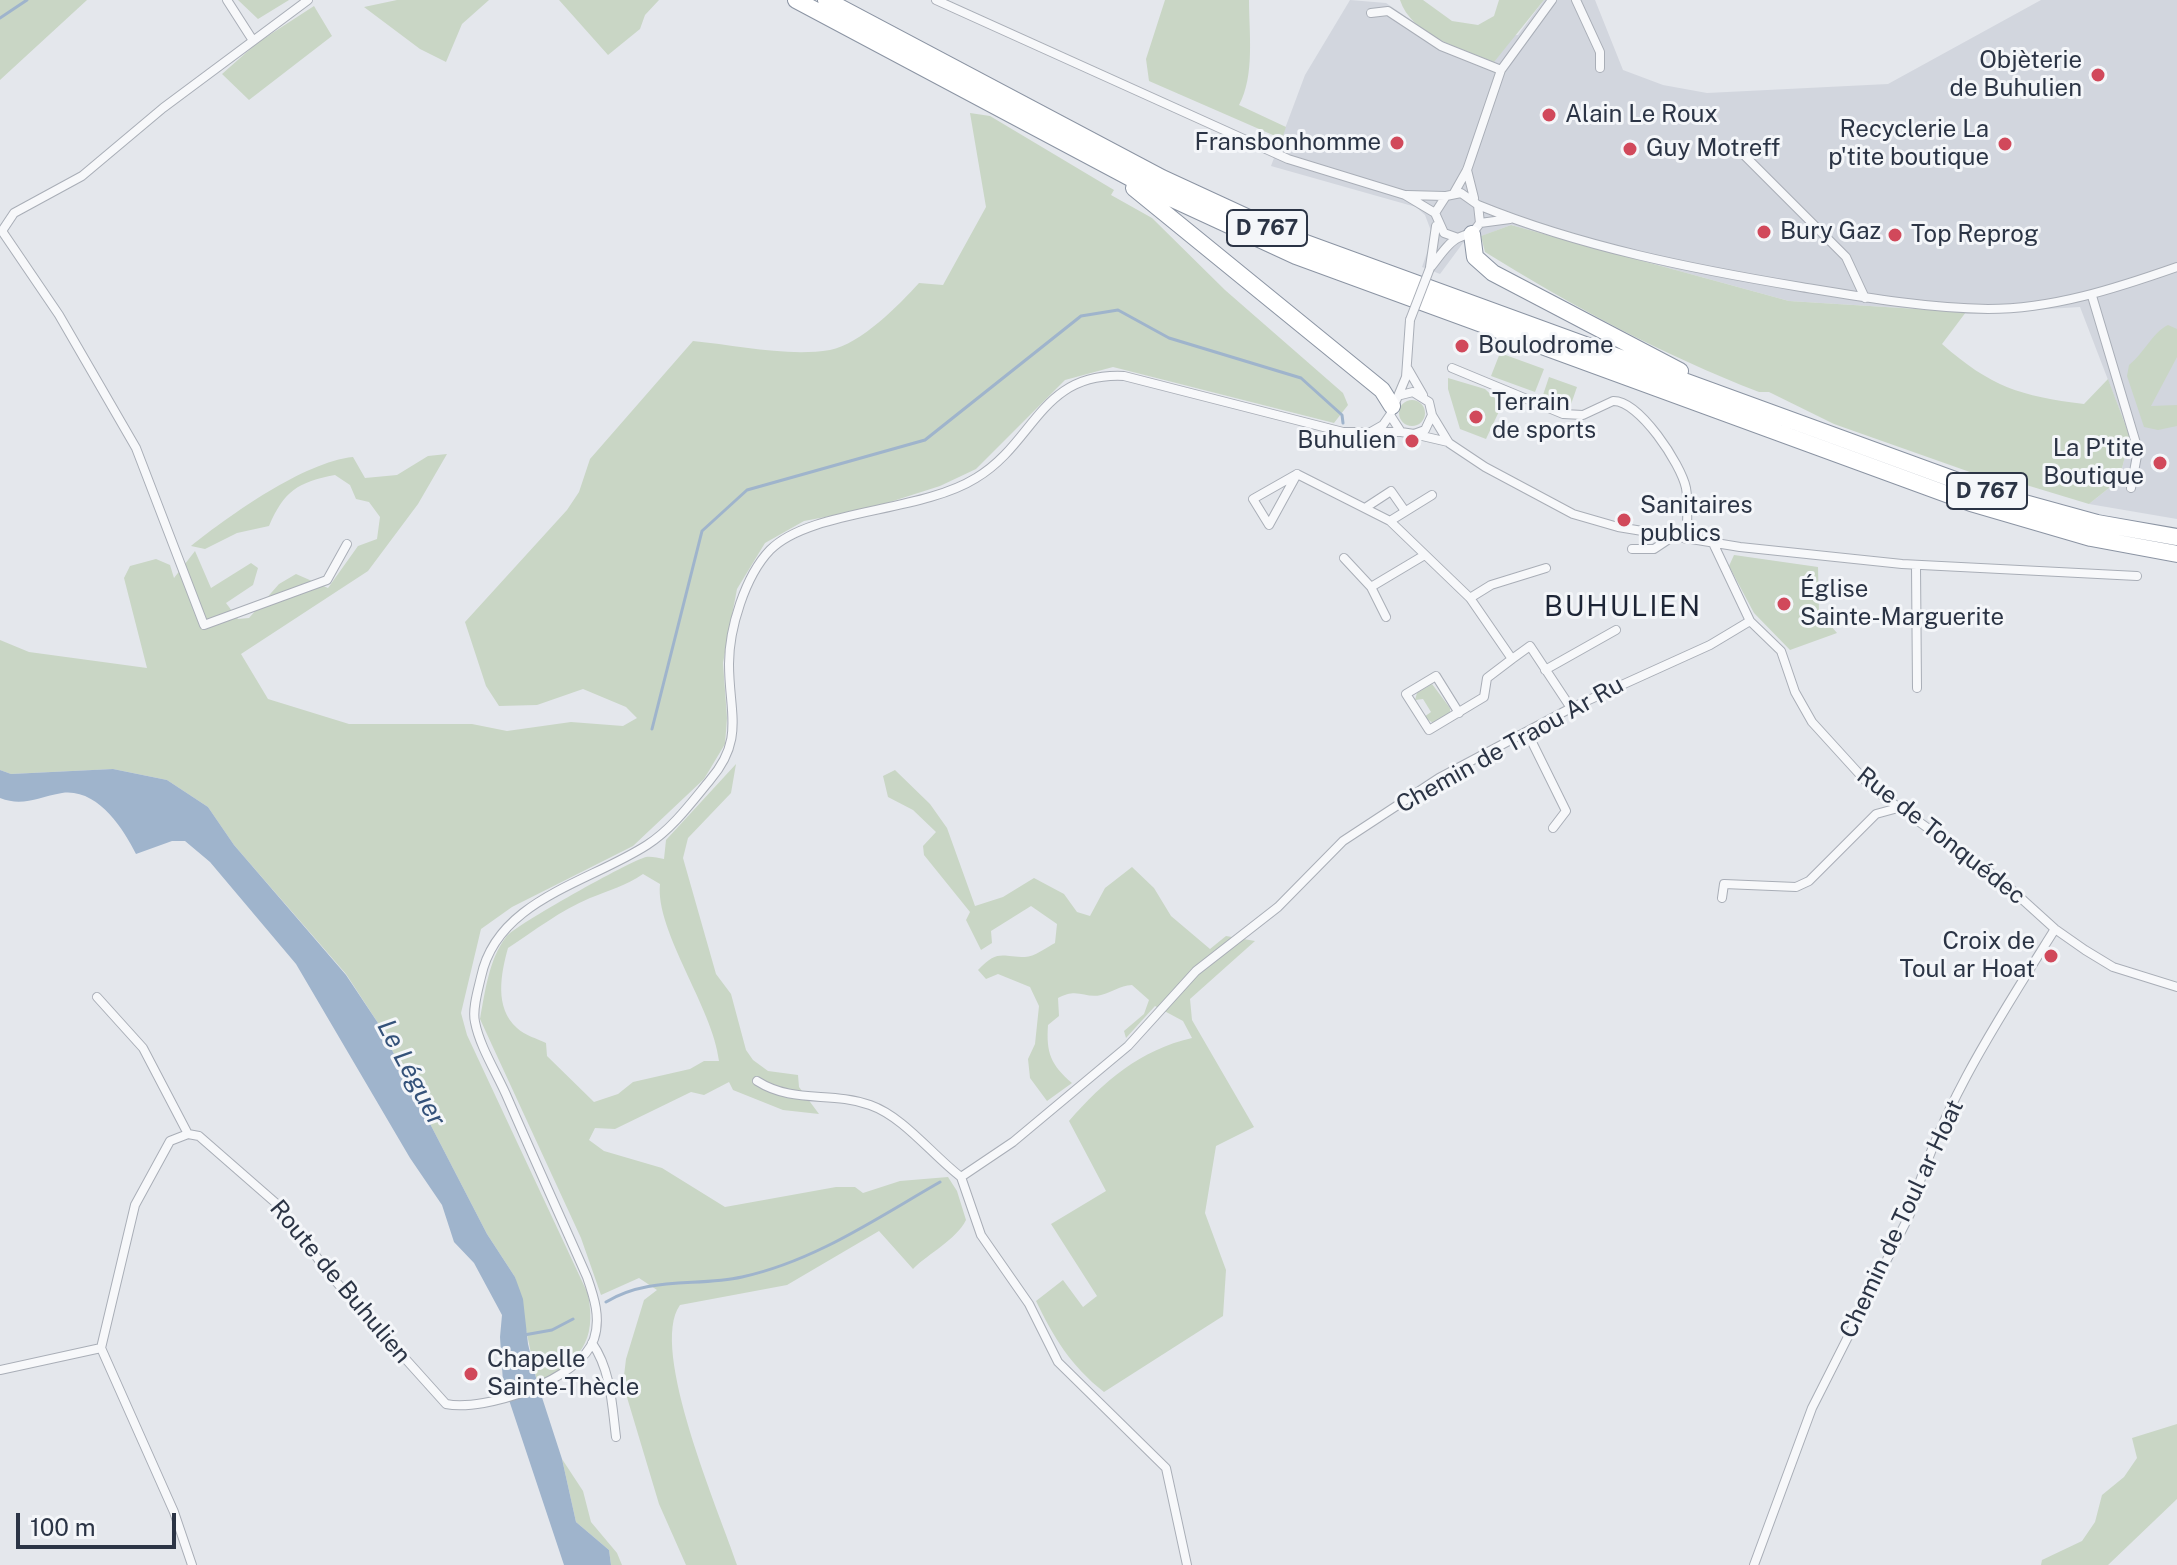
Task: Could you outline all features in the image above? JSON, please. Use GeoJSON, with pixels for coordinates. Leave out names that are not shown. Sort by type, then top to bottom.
{"type":"FeatureCollection","features":[{"type":"Feature","properties":{"kind":"highway","name":"D 767"},"geometry":{"type":"LineString","coordinates":[[796,0],[1109,167],[1296,256],[1971,503],[2091,538],[2177,554]]}},
{"type":"Feature","properties":{"kind":"highway","name":"D 767"},"geometry":{"type":"LineString","coordinates":[[826,0],[1231,212],[1372,268],[1999,496],[2097,523],[2177,537]]}},
{"type":"Feature","properties":{"kind":"highway"},"geometry":{"type":"LineString","coordinates":[[1109,167],[1382,390],[1394,405]]}},
{"type":"Feature","properties":{"kind":"highway","name":"D 767"},"geometry":{"type":"LineString","coordinates":[[1470,232],[1475,257],[1493,273],[1734,399]]}},
{"type":"Feature","properties":{"kind":"street"},"geometry":{"type":"LineString","coordinates":[[227,0],[252,39]]}},
{"type":"Feature","properties":{"kind":"street"},"geometry":{"type":"LineString","coordinates":[[308,0],[252,39],[82,176],[14,213],[2,231],[59,315],[136,448],[204,625],[327,580],[347,544]]}},
{"type":"Feature","properties":{"kind":"street"},"geometry":{"type":"LineString","coordinates":[[936,0],[1288,159],[1405,195],[1436,216],[1444,233],[1470,232],[1512,219]]}},
{"type":"Feature","properties":{"kind":"street"},"geometry":{"type":"LineString","coordinates":[[1368,434],[1383,425],[1407,368],[1410,320],[1430,268],[1437,237],[1436,216],[1467,170],[1501,70],[1552,0]]}},
{"type":"Feature","properties":{"kind":"street"},"geometry":{"type":"LineString","coordinates":[[1576,0],[1600,52],[1600,68]]}},
{"type":"Feature","properties":{"kind":"street"},"geometry":{"type":"LineString","coordinates":[[1371,13],[1388,11],[1441,46],[1501,70]]}},
{"type":"Feature","properties":{"kind":"street"},"geometry":{"type":"LineString","coordinates":[[1745,156],[1846,257],[1865,298]]}},
{"type":"Feature","properties":{"kind":"street"},"geometry":{"type":"LineString","coordinates":[[1430,268],[1470,232],[1476,202],[1467,170]]}},
{"type":"Feature","properties":{"kind":"street"},"geometry":{"type":"LineString","coordinates":[[1405,195],[1450,195],[1476,202],[1512,219],[1696,270],[1865,298],[1990,309],[2092,296],[2177,267]]}},
{"type":"Feature","properties":{"kind":"street"},"geometry":{"type":"LineString","coordinates":[[2092,296],[2138,450],[2131,488]]}},
{"type":"Feature","properties":{"kind":"street"},"geometry":{"type":"LineString","coordinates":[[1407,368],[1449,443]]}},
{"type":"Feature","properties":{"kind":"street"},"geometry":{"type":"LineString","coordinates":[[1452,368],[1563,414],[1583,415],[1613,401],[1631,407],[1681,472],[1687,499],[1686,539]]}},
{"type":"Feature","properties":{"kind":"street"},"geometry":{"type":"LineString","coordinates":[[616,1437],[605,1369],[592,1343],[596,1312],[587,1277],[476,1025],[481,974],[491,947],[512,919],[648,844],[678,818],[725,763],[732,744],[734,720],[729,656],[749,583],[768,552],[808,527],[916,502],[978,478],[1003,456],[1052,399],[1089,378],[1124,376],[1343,432],[1401,432],[1449,443],[1573,514],[1672,537],[1916,566],[2137,576]]}},
{"type":"Feature","properties":{"kind":"street"},"geometry":{"type":"LineString","coordinates":[[1394,405],[1413,392],[1424,397]]}},
{"type":"Feature","properties":{"kind":"street"},"geometry":{"type":"LineString","coordinates":[[1394,405],[1401,432]]}},
{"type":"Feature","properties":{"kind":"street"},"geometry":{"type":"LineString","coordinates":[[1414,434],[1425,430],[1432,415]]}},
{"type":"Feature","properties":{"kind":"street"},"geometry":{"type":"LineString","coordinates":[[1297,474],[1276,512],[1269,525],[1253,499],[1297,474]]}},
{"type":"Feature","properties":{"kind":"street"},"geometry":{"type":"LineString","coordinates":[[1297,474],[1390,521],[1470,598],[1512,659]]}},
{"type":"Feature","properties":{"kind":"street"},"geometry":{"type":"LineString","coordinates":[[1365,508],[1391,491],[1405,511]]}},
{"type":"Feature","properties":{"kind":"street"},"geometry":{"type":"LineString","coordinates":[[1390,521],[1432,495]]}},
{"type":"Feature","properties":{"kind":"street"},"geometry":{"type":"LineString","coordinates":[[1632,549],[1654,549],[1672,537]]}},
{"type":"Feature","properties":{"kind":"street","name":"Rue de Tonquédec"},"geometry":{"type":"LineString","coordinates":[[1713,543],[1750,621],[1781,651],[1795,692],[1812,722],[1873,789],[2002,881],[2055,929],[2113,967],[2177,987]]}},
{"type":"Feature","properties":{"kind":"street"},"geometry":{"type":"LineString","coordinates":[[1371,587],[1423,556]]}},
{"type":"Feature","properties":{"kind":"street"},"geometry":{"type":"LineString","coordinates":[[1344,558],[1371,587],[1386,617]]}},
{"type":"Feature","properties":{"kind":"street"},"geometry":{"type":"LineString","coordinates":[[1916,566],[1917,688]]}},
{"type":"Feature","properties":{"kind":"street"},"geometry":{"type":"LineString","coordinates":[[1470,598],[1491,585],[1546,568]]}},
{"type":"Feature","properties":{"kind":"street","name":"Chemin de Traou Ar Ru"},"geometry":{"type":"LineString","coordinates":[[961,1177],[1022,1135],[1128,1046],[1196,971],[1278,907],[1343,841],[1439,778],[1571,708],[1710,645],[1750,621]]}},
{"type":"Feature","properties":{"kind":"street"},"geometry":{"type":"LineString","coordinates":[[1545,670],[1616,630]]}},
{"type":"Feature","properties":{"kind":"street"},"geometry":{"type":"LineString","coordinates":[[1459,713],[1436,676],[1406,694],[1429,730],[1459,713],[1484,697],[1487,678],[1530,646],[1571,708]]}},
{"type":"Feature","properties":{"kind":"street"},"geometry":{"type":"LineString","coordinates":[[1527,732],[1566,811],[1553,828]]}},
{"type":"Feature","properties":{"kind":"street"},"geometry":{"type":"LineString","coordinates":[[1722,898],[1724,884],[1796,887],[1809,881],[1876,814],[1889,808],[1903,809]]}},
{"type":"Feature","properties":{"kind":"street","name":"Chemin de Toul ar Hoat"},"geometry":{"type":"LineString","coordinates":[[1754,1565],[1812,1408],[1910,1214],[1918,1181],[1983,1044],[2055,929]]}},
{"type":"Feature","properties":{"kind":"street"},"geometry":{"type":"LineString","coordinates":[[97,997],[143,1048],[188,1134],[170,1141],[135,1205],[101,1348],[174,1512],[192,1565]]}},
{"type":"Feature","properties":{"kind":"street"},"geometry":{"type":"LineString","coordinates":[[757,1081],[788,1096],[848,1099],[879,1109],[961,1177],[981,1235],[1019,1288],[1058,1362],[1166,1468],[1187,1565]]}},
{"type":"Feature","properties":{"kind":"street","name":"Route de Buhulien"},"geometry":{"type":"LineString","coordinates":[[188,1134],[199,1136],[278,1205],[330,1275],[439,1400],[458,1406],[495,1401],[547,1382],[580,1358],[592,1343]]}},
{"type":"Feature","properties":{"kind":"street"},"geometry":{"type":"LineString","coordinates":[[0,1370],[101,1348]]}},
{"type":"Feature","properties":{"kind":"shaded area"},"geometry":{"type":"Polygon","coordinates":[[[1350,0],[1386,3],[1442,41],[1518,35],[1544,0],[1595,0],[1623,70],[1663,85],[1707,93],[1888,84],[2041,0],[2177,0],[2177,519],[2089,504],[2119,480],[2130,437],[2080,307],[1982,313],[1789,301],[1511,225],[1463,243],[1440,274],[1422,267],[1433,236],[1425,215],[1416,207],[1271,166],[1305,75],[1350,0]]]}},
{"type":"Feature","properties":{"kind":"green space"},"geometry":{"type":"Polygon","coordinates":[[[0,0],[87,0],[0,80],[0,0]]]}},
{"type":"Feature","properties":{"kind":"green space"},"geometry":{"type":"Polygon","coordinates":[[[238,0],[289,0],[258,19],[238,0]]]}},
{"type":"Feature","properties":{"kind":"green space"},"geometry":{"type":"Polygon","coordinates":[[[397,0],[489,0],[462,24],[446,62],[420,49],[364,7],[397,0]]]}},
{"type":"Feature","properties":{"kind":"green space"},"geometry":{"type":"Polygon","coordinates":[[[559,0],[659,0],[645,15],[640,29],[608,55],[559,0]]]}},
{"type":"Feature","properties":{"kind":"green space"},"geometry":{"type":"Polygon","coordinates":[[[1165,0],[1249,0],[1249,68],[1239,105],[1286,127],[1282,139],[1149,81],[1146,59],[1165,0]]]}},
{"type":"Feature","properties":{"kind":"green space"},"geometry":{"type":"Polygon","coordinates":[[[1400,0],[1423,0],[1452,21],[1478,25],[1494,16],[1499,0],[1544,0],[1494,62],[1426,32],[1406,12],[1400,0]]]}},
{"type":"Feature","properties":{"kind":"green space"},"geometry":{"type":"Polygon","coordinates":[[[314,6],[332,36],[249,100],[222,74],[257,43],[314,6]]]}},
{"type":"Feature","properties":{"kind":"green space"},"geometry":{"type":"Polygon","coordinates":[[[970,113],[990,116],[1114,190],[1111,195],[1152,218],[1225,290],[1343,393],[1348,405],[1334,423],[1113,367],[1065,380],[976,469],[940,486],[868,509],[804,521],[765,543],[737,589],[723,663],[727,718],[725,744],[704,779],[633,846],[512,907],[481,929],[461,1013],[467,1035],[588,1294],[590,1325],[582,1348],[564,1367],[537,1382],[515,1277],[487,1234],[378,1023],[346,974],[234,845],[208,807],[167,780],[113,769],[11,774],[0,770],[0,640],[29,652],[147,668],[124,578],[130,566],[156,559],[170,565],[174,578],[195,551],[211,588],[251,563],[258,568],[253,585],[226,603],[238,619],[249,618],[279,584],[296,574],[328,588],[358,546],[377,539],[380,517],[369,502],[356,499],[350,485],[335,475],[322,478],[302,485],[287,496],[269,526],[237,533],[205,549],[191,546],[268,492],[290,479],[334,461],[353,457],[365,478],[397,475],[428,456],[447,454],[418,504],[368,571],[241,654],[268,699],[349,724],[472,724],[507,731],[571,722],[623,726],[637,718],[626,707],[583,689],[537,705],[499,706],[486,686],[465,622],[567,510],[579,492],[590,459],[693,341],[779,351],[830,350],[867,332],[919,283],[943,285],[986,207],[970,113]]]}},
{"type":"Feature","properties":{"kind":"green space"},"geometry":{"type":"Polygon","coordinates":[[[1511,225],[1789,301],[1966,312],[1942,344],[1992,380],[2024,393],[2084,404],[2108,379],[2130,437],[2119,480],[2089,504],[2023,484],[2018,489],[1834,424],[1769,392],[1759,392],[1723,378],[1619,328],[1485,252],[1481,236],[1511,225]]]}},
{"type":"Feature","properties":{"kind":"green space"},"geometry":{"type":"Polygon","coordinates":[[[2168,325],[2177,329],[2177,357],[2151,406],[2177,405],[2177,426],[2158,430],[2144,427],[2127,376],[2129,365],[2168,325]]]}},
{"type":"Feature","properties":{"kind":"green space"},"geometry":{"type":"Polygon","coordinates":[[[1500,353],[1544,369],[1535,392],[1491,376],[1500,353]]]}},
{"type":"Feature","properties":{"kind":"green space"},"geometry":{"type":"Polygon","coordinates":[[[1549,377],[1577,387],[1569,410],[1541,401],[1549,377]]]}},
{"type":"Feature","properties":{"kind":"green space","name":"Terrain de sports"},"geometry":{"type":"Polygon","coordinates":[[[1448,378],[1485,389],[1502,405],[1486,439],[1460,429],[1448,389],[1448,378]]]}},
{"type":"Feature","properties":{"kind":"green space"},"geometry":{"type":"Polygon","coordinates":[[[1412,400],[1421,404],[1425,413],[1421,422],[1412,426],[1403,422],[1399,413],[1403,404],[1412,400]]]}},
{"type":"Feature","properties":{"kind":"green space"},"geometry":{"type":"Polygon","coordinates":[[[1734,555],[1818,567],[1819,612],[1837,633],[1790,650],[1754,613],[1729,566],[1734,555]]]}},
{"type":"Feature","properties":{"kind":"green space"},"geometry":{"type":"Polygon","coordinates":[[[1432,684],[1450,708],[1450,713],[1433,723],[1424,717],[1431,712],[1423,699],[1415,700],[1417,693],[1432,684]]]}},
{"type":"Feature","properties":{"kind":"green space"},"geometry":{"type":"Polygon","coordinates":[[[736,764],[731,793],[688,838],[683,858],[716,974],[731,994],[746,1050],[753,1060],[768,1071],[798,1075],[799,1087],[819,1114],[783,1110],[733,1090],[729,1082],[704,1095],[691,1092],[615,1129],[595,1128],[589,1140],[604,1151],[662,1168],[725,1207],[836,1187],[855,1187],[863,1193],[900,1181],[948,1177],[957,1191],[966,1220],[949,1240],[913,1269],[879,1231],[787,1285],[680,1305],[673,1327],[673,1357],[679,1393],[737,1565],[686,1565],[659,1504],[623,1384],[626,1359],[644,1300],[657,1290],[639,1278],[601,1295],[581,1238],[480,1019],[492,965],[506,937],[550,907],[619,870],[646,857],[664,859],[666,840],[736,764]],[[643,874],[569,908],[508,948],[501,990],[510,1020],[523,1033],[546,1043],[547,1056],[594,1102],[618,1094],[633,1082],[690,1069],[704,1061],[719,1061],[707,1018],[666,924],[660,884],[643,874]]]}},
{"type":"Feature","properties":{"kind":"green space"},"geometry":{"type":"Polygon","coordinates":[[[895,770],[930,804],[947,828],[975,906],[1003,897],[1034,878],[1064,894],[1077,912],[1090,916],[1105,888],[1132,867],[1154,888],[1171,916],[1210,949],[1226,936],[1255,941],[1190,999],[1192,1020],[1254,1127],[1216,1146],[1205,1213],[1226,1270],[1223,1316],[1104,1392],[1064,1351],[1036,1301],[1063,1280],[1083,1307],[1097,1296],[1051,1224],[1106,1191],[1069,1121],[1124,1069],[1156,1050],[1192,1038],[1183,1021],[1155,1006],[1126,1038],[1124,1031],[1144,1014],[1149,1000],[1132,985],[1101,995],[1076,993],[1058,998],[1059,1016],[1048,1025],[1048,1043],[1051,1058],[1072,1083],[1047,1101],[1030,1078],[1028,1059],[1035,1044],[1039,1006],[1030,987],[998,974],[986,979],[978,970],[995,957],[1029,957],[1055,943],[1057,924],[1031,906],[991,931],[992,943],[981,950],[966,920],[970,912],[924,855],[923,846],[936,832],[913,810],[888,797],[883,776],[895,770]]]}},
{"type":"Feature","properties":{"kind":"green space"},"geometry":{"type":"Polygon","coordinates":[[[2177,1424],[2177,1499],[2108,1565],[2041,1565],[2042,1560],[2082,1541],[2095,1522],[2102,1495],[2124,1477],[2137,1458],[2132,1438],[2177,1424]]]}},
{"type":"Feature","properties":{"kind":"green space"},"geometry":{"type":"Polygon","coordinates":[[[562,1459],[583,1491],[591,1522],[617,1553],[622,1565],[611,1565],[609,1550],[576,1522],[562,1459]]]}},
{"type":"Feature","properties":{"kind":"water"},"geometry":{"type":"Polygon","coordinates":[[[113,769],[167,780],[208,807],[234,845],[346,975],[378,1023],[487,1234],[515,1277],[523,1299],[528,1344],[537,1382],[562,1459],[576,1522],[609,1550],[611,1565],[564,1565],[503,1382],[502,1315],[474,1263],[454,1242],[442,1205],[410,1158],[296,964],[210,862],[185,841],[172,841],[136,854],[116,822],[97,803],[86,797],[62,793],[23,801],[0,798],[0,770],[11,774],[113,769]]]}},
{"type":"Feature","properties":{"kind":"waterway"},"geometry":{"type":"LineString","coordinates":[[0,18],[27,0]]}},
{"type":"Feature","properties":{"kind":"waterway"},"geometry":{"type":"LineString","coordinates":[[652,729],[702,531],[747,490],[925,440],[1081,316],[1118,310],[1169,338],[1301,378],[1342,415],[1343,423]]}},
{"type":"Feature","properties":{"kind":"waterway"},"geometry":{"type":"LineString","coordinates":[[606,1302],[622,1294],[656,1285],[725,1280],[769,1270],[845,1237],[940,1182]]}},
{"type":"Feature","properties":{"kind":"waterway"},"geometry":{"type":"LineString","coordinates":[[524,1335],[552,1330],[573,1319]]}},
{"type":"Feature","properties":{"kind":"place","name":"Objèterie de Buhulien"},"geometry":{"type":"Point","coordinates":[2098,75]}},
{"type":"Feature","properties":{"kind":"place","name":"Alain Le Roux"},"geometry":{"type":"Point","coordinates":[1549,115]}},
{"type":"Feature","properties":{"kind":"place","name":"Fransbonhomme"},"geometry":{"type":"Point","coordinates":[1397,143]}},
{"type":"Feature","properties":{"kind":"place","name":"Recyclerie La p'tite boutique"},"geometry":{"type":"Point","coordinates":[2005,144]}},
{"type":"Feature","properties":{"kind":"place","name":"Guy Motreff"},"geometry":{"type":"Point","coordinates":[1630,149]}},
{"type":"Feature","properties":{"kind":"place","name":"Bury Gaz"},"geometry":{"type":"Point","coordinates":[1764,232]}},
{"type":"Feature","properties":{"kind":"place","name":"Top Reprog"},"geometry":{"type":"Point","coordinates":[1895,235]}},
{"type":"Feature","properties":{"kind":"place","name":"Boulodrome"},"geometry":{"type":"Point","coordinates":[1462,346]}},
{"type":"Feature","properties":{"kind":"place","name":"Terrain de sports"},"geometry":{"type":"Point","coordinates":[1476,417]}},
{"type":"Feature","properties":{"kind":"place","name":"Buhulien"},"geometry":{"type":"Point","coordinates":[1412,441]}},
{"type":"Feature","properties":{"kind":"place","name":"La P'tite Boutique"},"geometry":{"type":"Point","coordinates":[2160,463]}},
{"type":"Feature","properties":{"kind":"place","name":"Sanitaires publics"},"geometry":{"type":"Point","coordinates":[1624,520]}},
{"type":"Feature","properties":{"kind":"place","name":"Église Sainte-Marguerite"},"geometry":{"type":"Point","coordinates":[1784,604]}},
{"type":"Feature","properties":{"kind":"place","name":"Croix de Toul ar Hoat"},"geometry":{"type":"Point","coordinates":[2051,956]}},
{"type":"Feature","properties":{"kind":"place","name":"Chapelle Sainte-Thècle"},"geometry":{"type":"Point","coordinates":[471,1374]}},
{"type":"Feature","properties":{"kind":"district","name":"BUHULIEN"},"geometry":{"type":"Point","coordinates":[1623,607]}},
{"type":"Feature","properties":{"kind":"water label","name":"Le Léguer"},"geometry":{"type":"Point","coordinates":[411,1073]}}]}
